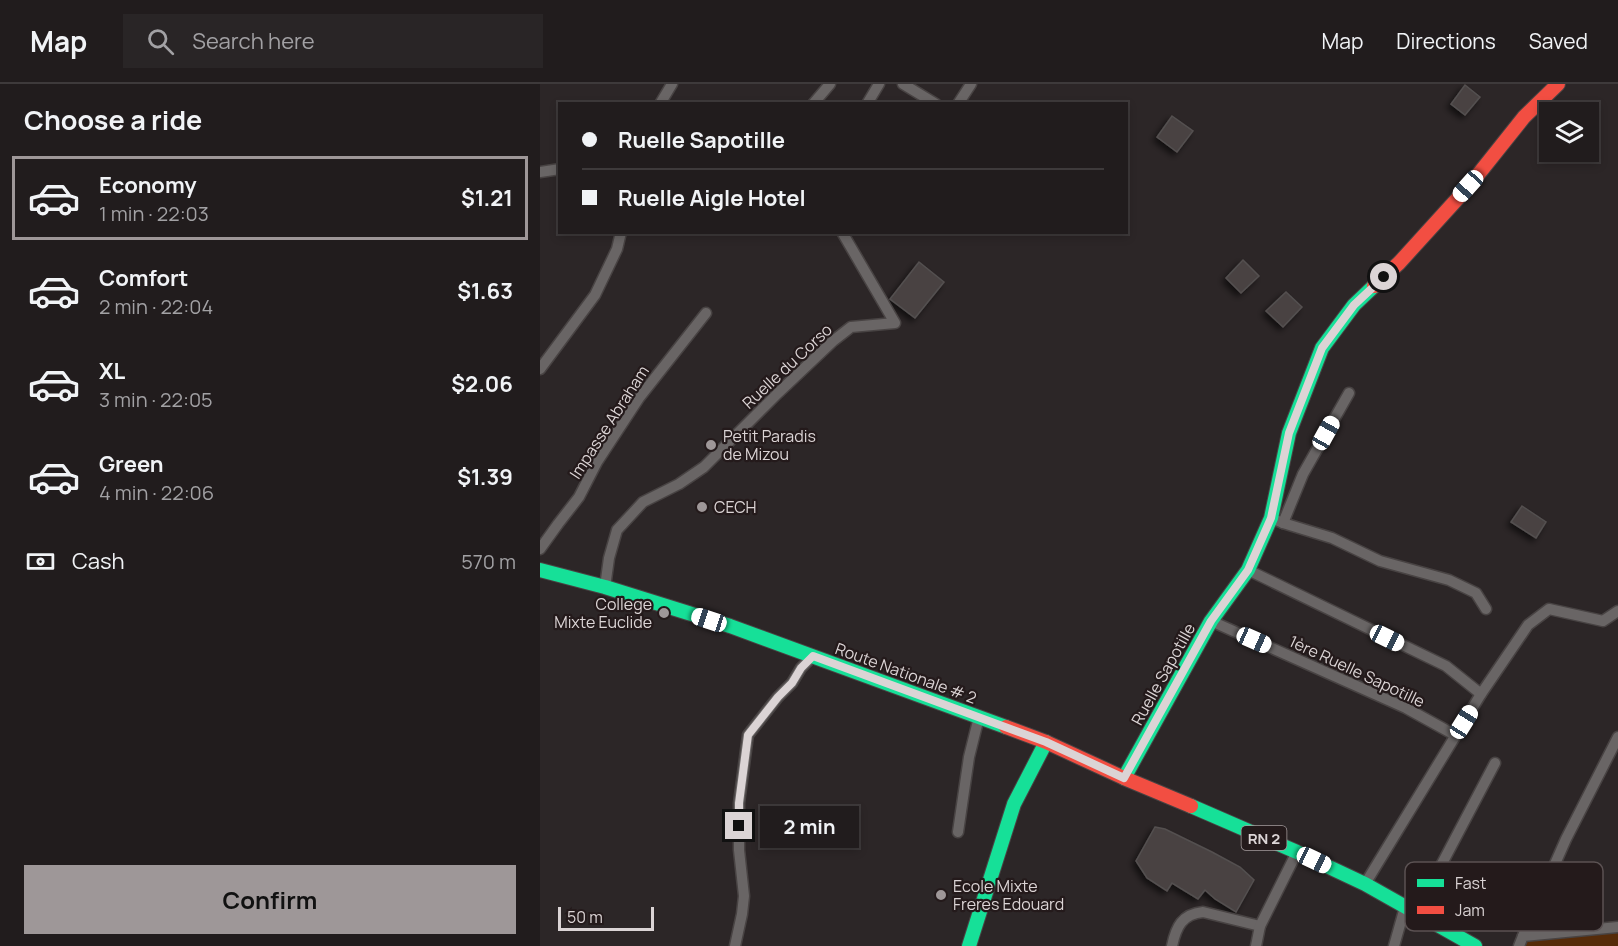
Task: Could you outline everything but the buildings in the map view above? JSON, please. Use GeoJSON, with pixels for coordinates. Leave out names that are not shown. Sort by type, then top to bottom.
{"type":"FeatureCollection","features":[{"type":"Feature","properties":{"kind":"street"},"geometry":{"type":"LineString","coordinates":[[661,102],[672,84]]}},
{"type":"Feature","properties":{"kind":"street"},"geometry":{"type":"LineString","coordinates":[[815,102],[830,84]]}},
{"type":"Feature","properties":{"kind":"street"},"geometry":{"type":"LineString","coordinates":[[868,102],[879,84]]}},
{"type":"Feature","properties":{"kind":"street"},"geometry":{"type":"LineString","coordinates":[[903,84],[933,102]]}},
{"type":"Feature","properties":{"kind":"street"},"geometry":{"type":"LineString","coordinates":[[959,102],[971,84]]}},
{"type":"Feature","properties":{"kind":"street","name":"Ruelle Sapotille"},"geometry":{"type":"LineString","coordinates":[[1124,778],[1211,621],[1248,570],[1277,521],[1289,433],[1322,348],[1354,305],[1399,263],[1468,186],[1524,117],[1558,84]]}},
{"type":"Feature","properties":{"kind":"street"},"geometry":{"type":"LineString","coordinates":[[540,172],[558,169]]}},
{"type":"Feature","properties":{"kind":"street"},"geometry":{"type":"LineString","coordinates":[[540,369],[595,295],[617,249],[621,234]]}},
{"type":"Feature","properties":{"kind":"street","name":"Ruelle du Corso"},"geometry":{"type":"LineString","coordinates":[[605,587],[609,558],[617,530],[643,502],[679,484],[704,467],[832,341],[851,327],[895,323],[843,234]]}},
{"type":"Feature","properties":{"kind":"street","name":"Impasse Abraham"},"geometry":{"type":"LineString","coordinates":[[540,549],[579,497],[597,462],[639,398],[706,313]]}},
{"type":"Feature","properties":{"kind":"street"},"geometry":{"type":"LineString","coordinates":[[1349,393],[1277,521],[1332,538],[1380,561],[1449,579],[1476,593],[1486,609]]}},
{"type":"Feature","properties":{"kind":"street","name":"Route Nationale # 2"},"geometry":{"type":"LineString","coordinates":[[540,570],[605,587],[730,627],[1046,742],[1297,852],[1365,884],[1405,907]]}},
{"type":"Feature","properties":{"kind":"street"},"geometry":{"type":"LineString","coordinates":[[1248,570],[1446,666],[1481,694]]}},
{"type":"Feature","properties":{"kind":"street"},"geometry":{"type":"LineString","coordinates":[[1365,884],[1455,735],[1528,625],[1549,609],[1603,621],[1618,610]]}},
{"type":"Feature","properties":{"kind":"street","name":"1ère Ruelle Sapotille"},"geometry":{"type":"LineString","coordinates":[[1211,621],[1406,708],[1455,735]]}},
{"type":"Feature","properties":{"kind":"street"},"geometry":{"type":"LineString","coordinates":[[735,946],[744,896],[739,850],[739,803],[748,735],[813,656]]}},
{"type":"Feature","properties":{"kind":"street"},"geometry":{"type":"LineString","coordinates":[[958,832],[969,757],[979,717]]}},
{"type":"Feature","properties":{"kind":"street"},"geometry":{"type":"LineString","coordinates":[[1556,862],[1618,737]]}},
{"type":"Feature","properties":{"kind":"street"},"geometry":{"type":"LineString","coordinates":[[969,946],[1014,804],[1046,742]]}},
{"type":"Feature","properties":{"kind":"street"},"geometry":{"type":"LineString","coordinates":[[1438,862],[1495,763]]}},
{"type":"Feature","properties":{"kind":"street"},"geometry":{"type":"LineString","coordinates":[[1256,946],[1260,926],[1297,852]]}},
{"type":"Feature","properties":{"kind":"street"},"geometry":{"type":"LineString","coordinates":[[1172,946],[1176,928],[1181,921],[1195,913],[1203,912],[1260,926]]}},
{"type":"Feature","properties":{"kind":"street"},"geometry":{"type":"LineString","coordinates":[[1394,946],[1405,923]]}},
{"type":"Feature","properties":{"kind":"street"},"geometry":{"type":"LineString","coordinates":[[1603,929],[1618,927]]}},
{"type":"Feature","properties":{"kind":"street","name":"Route Nationale # 2"},"geometry":{"type":"LineString","coordinates":[[1442,931],[1457,941],[1475,946]]}},
{"type":"Feature","properties":{"kind":"street"},"geometry":{"type":"LineString","coordinates":[[1521,941],[1590,931]]}},
{"type":"Feature","properties":{"kind":"shaded area"},"geometry":{"type":"Polygon","coordinates":[[[1618,921],[1618,946],[1522,946],[1528,931],[1603,931],[1603,922],[1618,921]]]}},
{"type":"Feature","properties":{"kind":"traffic: fast"},"geometry":{"type":"LineString","coordinates":[[1124,778],[1211,621],[1248,570],[1271,518],[1289,433],[1322,348],[1354,305],[1374,286]]}},
{"type":"Feature","properties":{"kind":"traffic: fast"},"geometry":{"type":"LineString","coordinates":[[540,570],[605,587],[730,626],[1006,727]]}},
{"type":"Feature","properties":{"kind":"traffic: fast"},"geometry":{"type":"LineString","coordinates":[[969,946],[1014,804],[1046,742]]}},
{"type":"Feature","properties":{"kind":"traffic: fast"},"geometry":{"type":"LineString","coordinates":[[1191,806],[1297,852],[1365,884],[1405,907]]}},
{"type":"Feature","properties":{"kind":"traffic: fast"},"geometry":{"type":"LineString","coordinates":[[1448,931],[1475,946]]}},
{"type":"Feature","properties":{"kind":"traffic: jam"},"geometry":{"type":"LineString","coordinates":[[1374,286],[1399,263],[1469,186],[1524,117],[1558,84]]}},
{"type":"Feature","properties":{"kind":"traffic: jam"},"geometry":{"type":"LineString","coordinates":[[1006,727],[1046,742],[1191,806]]}},
{"type":"Feature","properties":{"kind":"place","name":"Petit Paradis de Mizou"},"geometry":{"type":"Point","coordinates":[711,445]}},
{"type":"Feature","properties":{"kind":"place","name":"CECH"},"geometry":{"type":"Point","coordinates":[702,507]}},
{"type":"Feature","properties":{"kind":"place","name":"College Mixte Euclide"},"geometry":{"type":"Point","coordinates":[664,613]}},
{"type":"Feature","properties":{"kind":"place","name":"Ecole Mixte Freres Edouard"},"geometry":{"type":"Point","coordinates":[941,895]}},
{"type":"Feature","properties":{"kind":"route"},"geometry":{"type":"LineString","coordinates":[[739,826],[739,803],[748,735],[813,656],[1046,742],[1124,778],[1211,621],[1248,570],[1271,518],[1289,433],[1322,348],[1354,305],[1384,277]]}}]}
